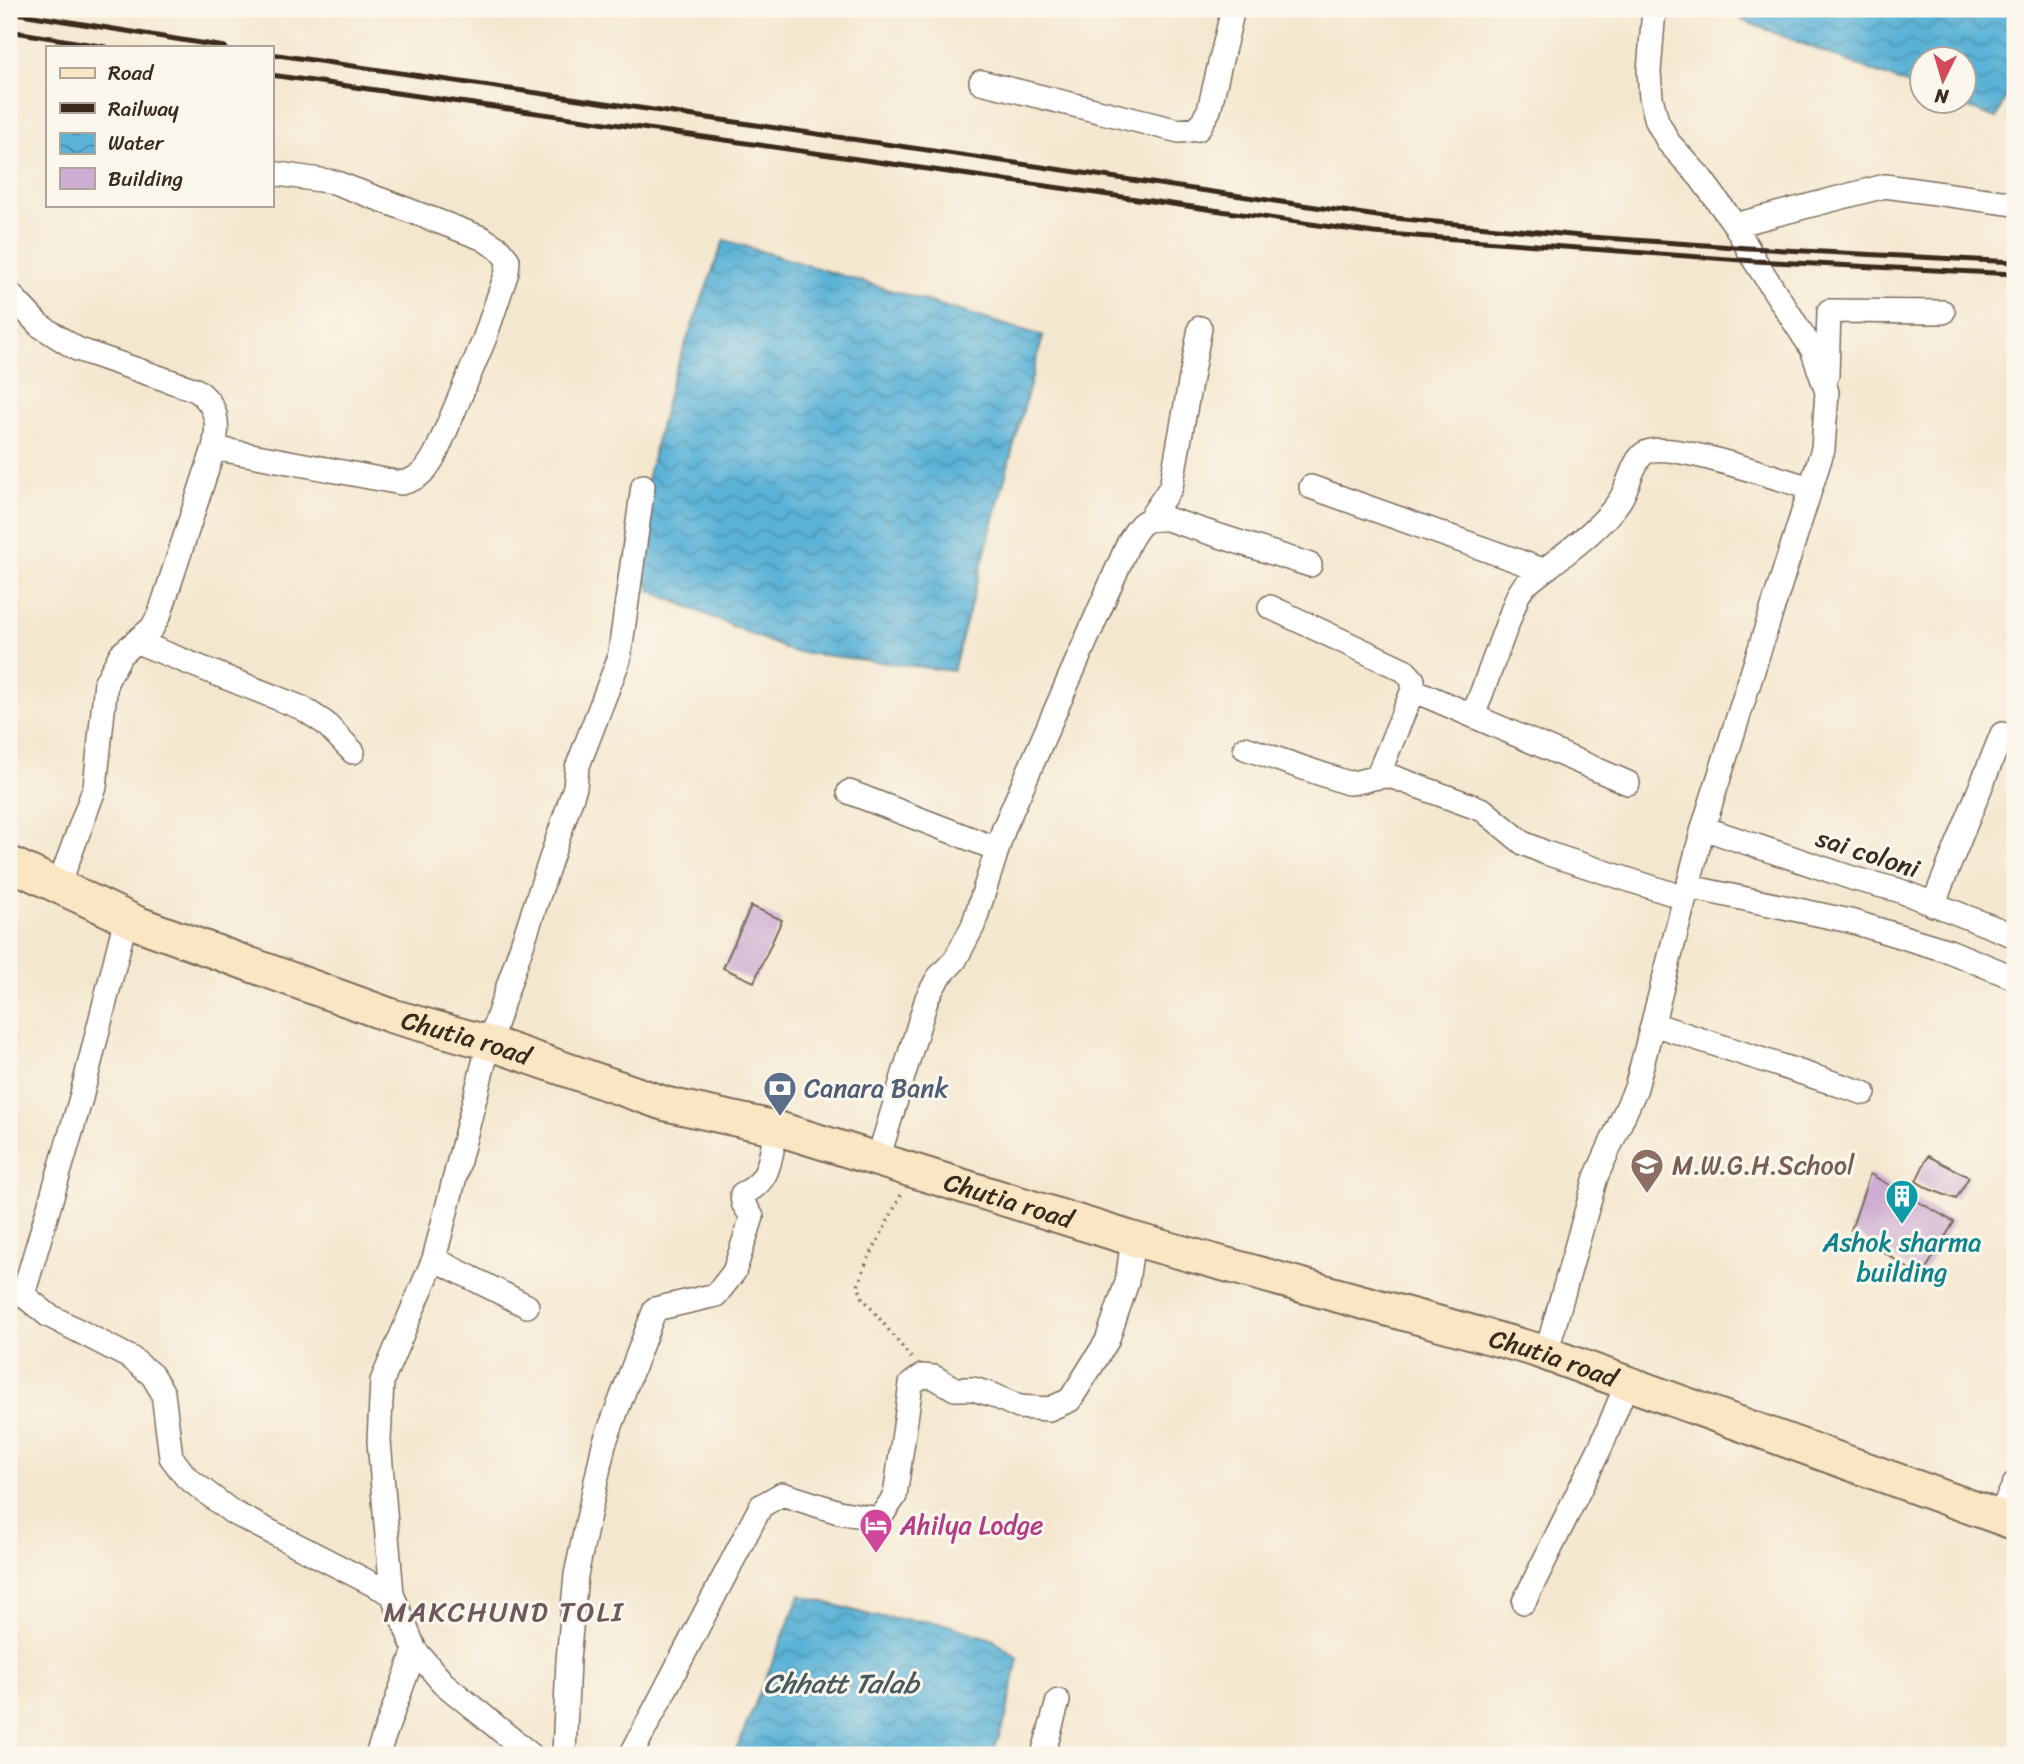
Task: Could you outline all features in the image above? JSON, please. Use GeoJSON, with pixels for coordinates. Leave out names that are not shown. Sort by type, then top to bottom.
{"type":"FeatureCollection","features":[{"type":"Feature","properties":{"kind":"street"},"geometry":{"type":"LineString","coordinates":[[981,82],[1179,131],[1198,128],[1209,110],[1233,9]]}},
{"type":"Feature","properties":{"kind":"street"},"geometry":{"type":"LineString","coordinates":[[1654,9],[1649,72],[1651,98],[1657,121],[1669,143],[1700,177],[1735,225],[1812,349],[1827,392]]}},
{"type":"Feature","properties":{"kind":"street"},"geometry":{"type":"LineString","coordinates":[[214,448],[401,483],[415,480],[428,468],[437,451],[484,340],[507,272],[508,260],[499,249],[482,238],[334,182],[273,173]]}},
{"type":"Feature","properties":{"kind":"street"},"geometry":{"type":"LineString","coordinates":[[1735,225],[1885,186],[2015,204]]}},
{"type":"Feature","properties":{"kind":"street"},"geometry":{"type":"LineString","coordinates":[[9,293],[38,325],[77,349],[185,386],[206,397],[218,422],[214,448],[160,613],[152,628],[121,654],[106,682],[95,787],[58,887]]}},
{"type":"Feature","properties":{"kind":"street"},"geometry":{"type":"LineString","coordinates":[[1546,1353],[1596,1177],[1636,1087],[1703,828],[1823,449],[1829,311],[1943,312]]}},
{"type":"Feature","properties":{"kind":"street"},"geometry":{"type":"LineString","coordinates":[[878,1160],[926,998],[937,978],[955,960],[973,926],[1009,816],[1129,542],[1139,525],[1150,518],[1171,486],[1199,328]]}},
{"type":"Feature","properties":{"kind":"street"},"geometry":{"type":"LineString","coordinates":[[1473,716],[1514,602],[1524,586],[1600,523],[1617,505],[1644,453],[1679,450],[1810,488]]}},
{"type":"Feature","properties":{"kind":"street"},"geometry":{"type":"LineString","coordinates":[[531,1755],[443,1683],[415,1650],[392,1594],[379,1440],[382,1381],[434,1259],[489,1043],[575,787],[577,768],[619,659],[643,486]]}},
{"type":"Feature","properties":{"kind":"street"},"geometry":{"type":"LineString","coordinates":[[1311,487],[1543,570]]}},
{"type":"Feature","properties":{"kind":"street"},"geometry":{"type":"LineString","coordinates":[[1150,518],[1167,519],[1310,565]]}},
{"type":"Feature","properties":{"kind":"street"},"geometry":{"type":"LineString","coordinates":[[1270,607],[1404,670],[1413,680],[1413,690],[1378,775]]}},
{"type":"Feature","properties":{"kind":"street"},"geometry":{"type":"LineString","coordinates":[[137,642],[302,708],[325,723],[353,752]]}},
{"type":"Feature","properties":{"kind":"street"},"geometry":{"type":"LineString","coordinates":[[1413,690],[1628,783]]}},
{"type":"Feature","properties":{"kind":"street"},"geometry":{"type":"LineString","coordinates":[[1933,905],[2002,734]]}},
{"type":"Feature","properties":{"kind":"street"},"geometry":{"type":"LineString","coordinates":[[1245,748],[1348,783],[1359,783],[1378,775],[1390,776],[1483,810],[1523,843],[1546,853],[1687,893],[1862,925],[1949,951],[2015,978]]}},
{"type":"Feature","properties":{"kind":"street"},"geometry":{"type":"LineString","coordinates":[[849,792],[997,849]]}},
{"type":"Feature","properties":{"kind":"street","name":"sai coloni"},"geometry":{"type":"LineString","coordinates":[[1703,828],[1856,879],[1898,890],[2015,936]]}},
{"type":"Feature","properties":{"kind":"street","name":"Chutia road"},"geometry":{"type":"LineString","coordinates":[[9,863],[126,918],[392,1016],[489,1043],[666,1104],[776,1128],[1133,1239],[1546,1353],[2007,1520]]}},
{"type":"Feature","properties":{"kind":"street"},"geometry":{"type":"LineString","coordinates":[[126,918],[81,1098],[16,1292],[48,1315],[131,1358],[152,1375],[163,1393],[171,1457],[186,1477],[232,1512],[392,1594]]}},
{"type":"Feature","properties":{"kind":"street"},"geometry":{"type":"LineString","coordinates":[[1653,1024],[1864,1093]]}},
{"type":"Feature","properties":{"kind":"street"},"geometry":{"type":"LineString","coordinates":[[564,1755],[568,1660],[576,1575],[604,1444],[655,1309],[716,1295],[734,1272],[752,1217],[743,1203],[742,1194],[756,1188],[768,1169],[776,1128]]}},
{"type":"Feature","properties":{"kind":"street"},"geometry":{"type":"LineString","coordinates":[[631,1755],[761,1506],[782,1494],[839,1513],[879,1519],[895,1496],[911,1384],[922,1376],[934,1377],[955,1389],[973,1389],[993,1395],[1019,1407],[1049,1409],[1070,1400],[1107,1340],[1126,1282],[1133,1239]]}},
{"type":"Feature","properties":{"kind":"street"},"geometry":{"type":"LineString","coordinates":[[434,1259],[527,1307]]}},
{"type":"Feature","properties":{"kind":"street"},"geometry":{"type":"LineString","coordinates":[[1524,1602],[1602,1444],[1627,1383]]}},
{"type":"Feature","properties":{"kind":"street"},"geometry":{"type":"LineString","coordinates":[[2007,1520],[2015,1483]]}},
{"type":"Feature","properties":{"kind":"street"},"geometry":{"type":"LineString","coordinates":[[377,1755],[415,1650]]}},
{"type":"Feature","properties":{"kind":"street"},"geometry":{"type":"LineString","coordinates":[[1043,1755],[1058,1701]]}},
{"type":"Feature","properties":{"kind":"path"},"geometry":{"type":"LineString","coordinates":[[912,1170],[858,1286],[863,1298],[905,1349],[922,1376]]}},
{"type":"Feature","properties":{"kind":"water"},"geometry":{"type":"Polygon","coordinates":[[[1744,9],[2015,9],[2015,78],[1996,118],[1979,112],[1979,46],[1909,46],[1909,85],[1742,20],[1744,9]]]}},
{"type":"Feature","properties":{"kind":"water"},"geometry":{"type":"Polygon","coordinates":[[[724,240],[1043,336],[953,671],[791,651],[651,591],[630,548],[671,383],[724,240]]]}},
{"type":"Feature","properties":{"kind":"water","name":"Chhatt Talab"},"geometry":{"type":"Polygon","coordinates":[[[800,1595],[873,1616],[941,1623],[992,1639],[1018,1658],[1006,1717],[992,1755],[734,1755],[800,1595]]]}},
{"type":"Feature","properties":{"kind":"building"},"geometry":{"type":"Polygon","coordinates":[[[751,906],[782,920],[754,982],[723,968],[751,906]]]}},
{"type":"Feature","properties":{"kind":"building"},"geometry":{"type":"Polygon","coordinates":[[[1928,1156],[1969,1177],[1956,1199],[1916,1181],[1928,1156]]]}},
{"type":"Feature","properties":{"kind":"building","name":"Ashok sharma building"},"geometry":{"type":"Polygon","coordinates":[[[1870,1174],[1954,1222],[1921,1277],[1851,1230],[1870,1174]]]}},
{"type":"Feature","properties":{"kind":"railway"},"geometry":{"type":"LineString","coordinates":[[9,12],[219,46]]}},
{"type":"Feature","properties":{"kind":"railway"},"geometry":{"type":"LineString","coordinates":[[9,31],[100,46]]}},
{"type":"Feature","properties":{"kind":"railway"},"geometry":{"type":"LineString","coordinates":[[273,54],[1384,217],[1591,237],[2015,262]]}},
{"type":"Feature","properties":{"kind":"railway"},"geometry":{"type":"LineString","coordinates":[[273,75],[1374,233],[1755,261],[2015,274]]}},
{"type":"Feature","properties":{"kind":"place","name":"Canara Bank"},"geometry":{"type":"Point","coordinates":[780,1118]}},
{"type":"Feature","properties":{"kind":"place","name":"M.W.G.H.School"},"geometry":{"type":"Point","coordinates":[1647,1195]}},
{"type":"Feature","properties":{"kind":"place","name":"Ashok sharma building"},"geometry":{"type":"Point","coordinates":[1902,1226]}},
{"type":"Feature","properties":{"kind":"place","name":"Ahilya Lodge"},"geometry":{"type":"Point","coordinates":[876,1555]}},
{"type":"Feature","properties":{"kind":"district","name":"MAKCHUND TOLI"},"geometry":{"type":"Point","coordinates":[504,1611]}}]}
